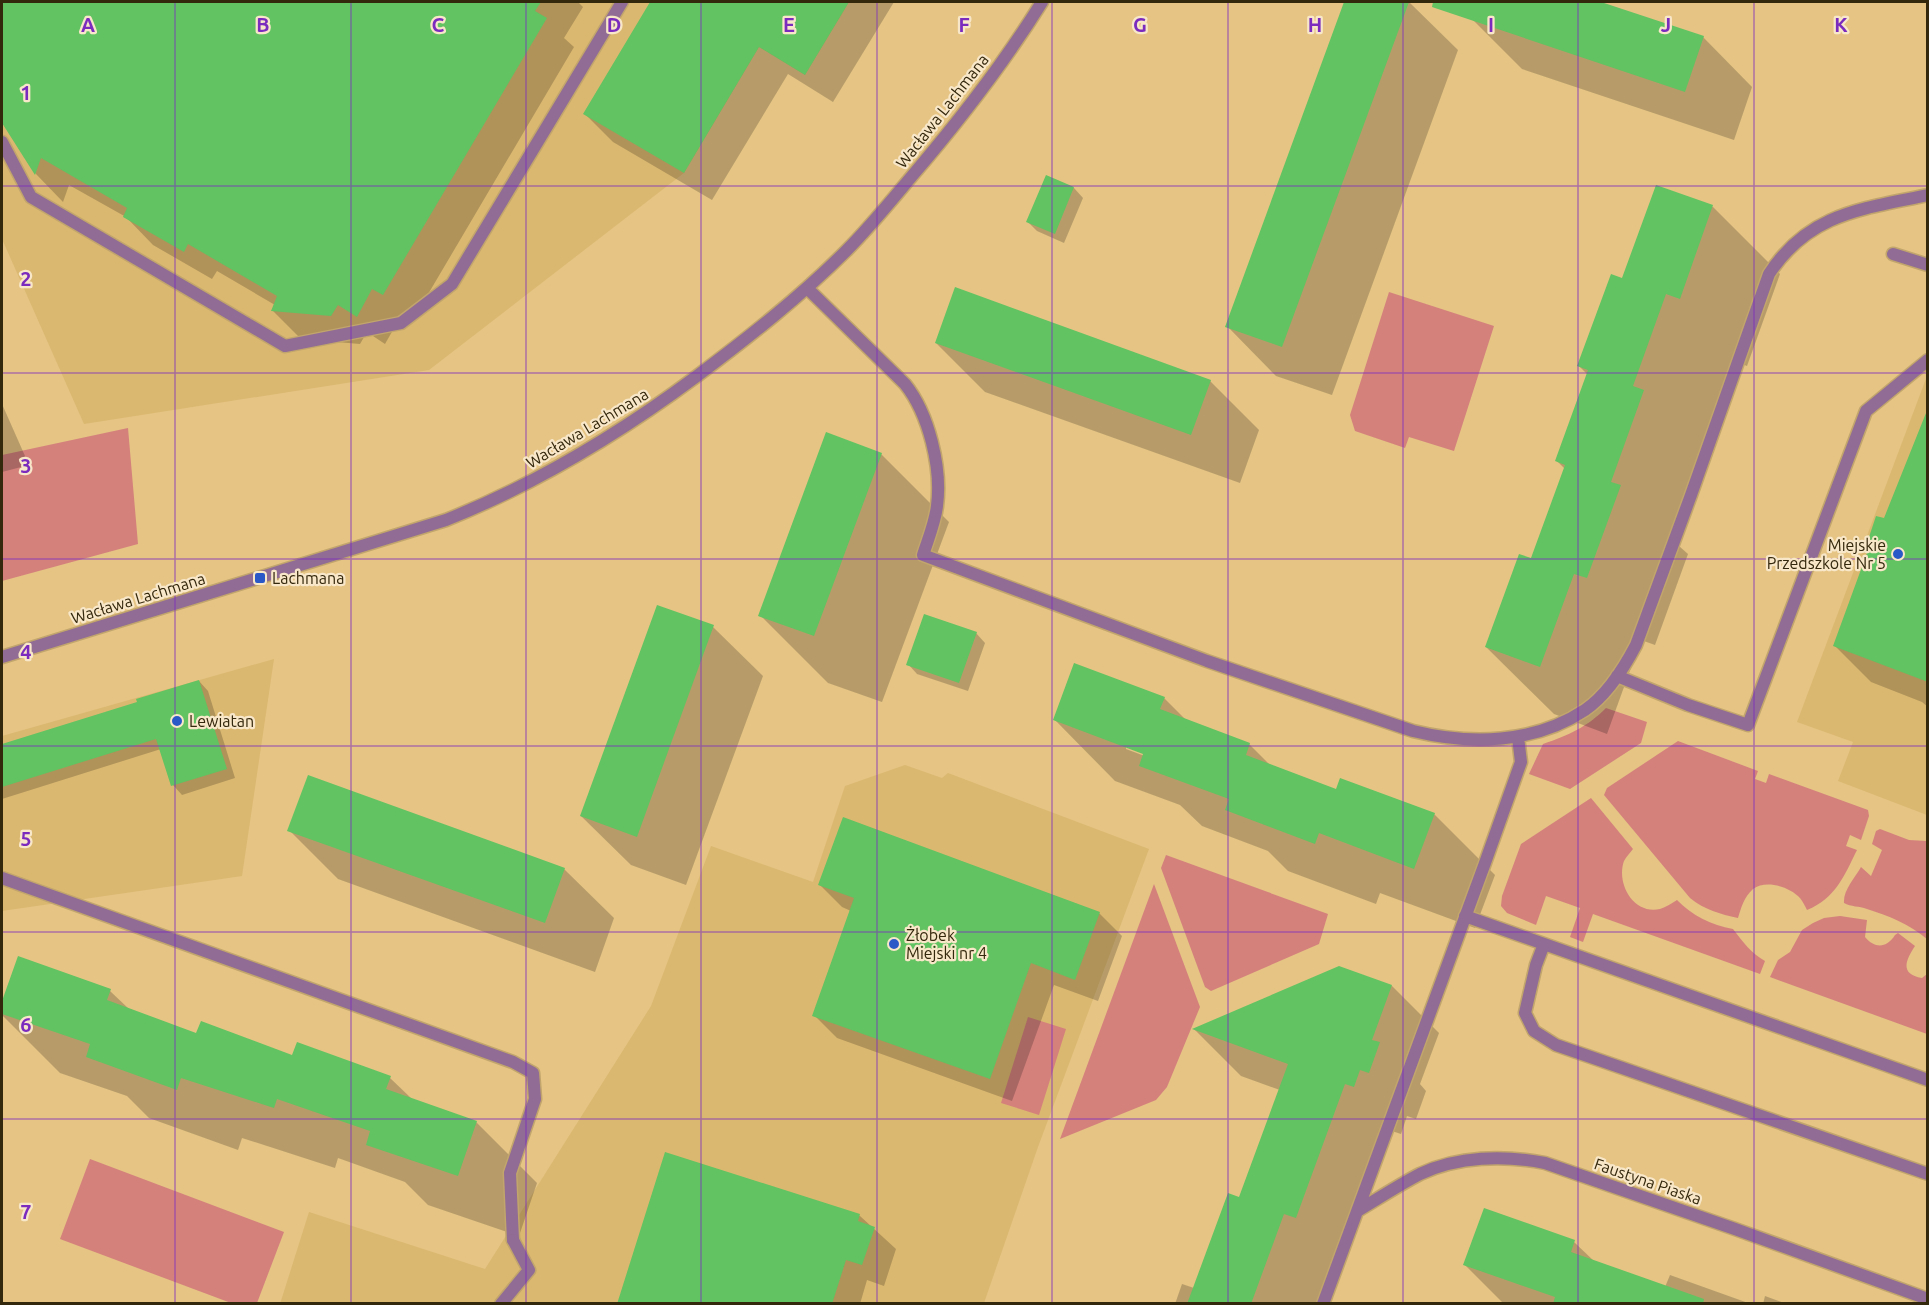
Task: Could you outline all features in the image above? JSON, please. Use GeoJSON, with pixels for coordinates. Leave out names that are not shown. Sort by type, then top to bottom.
{"type":"FeatureCollection","features":[{"type":"Feature","properties":{"kind":"street"},"geometry":{"type":"LineString","coordinates":[[2,142],[31,197],[285,346],[401,323],[452,284],[622,2]]}},
{"type":"Feature","properties":{"kind":"street","name":"Wacława Lachmana"},"geometry":{"type":"LineString","coordinates":[[2,657],[401,535],[484,505],[558,468],[652,410],[756,331],[807,288],[868,227],[982,90],[1042,2]]}},
{"type":"Feature","properties":{"kind":"street"},"geometry":{"type":"LineString","coordinates":[[807,288],[905,384],[921,409],[929,431],[938,487],[937,508],[923,555],[1207,661],[1413,731],[1437,737],[1483,740],[1518,737],[1552,727],[1586,709],[1601,697],[1617,676],[1636,645],[1769,274],[1791,245],[1827,221],[1862,208],[1928,195]]}},
{"type":"Feature","properties":{"kind":"street"},"geometry":{"type":"LineString","coordinates":[[1893,254],[1928,265]]}},
{"type":"Feature","properties":{"kind":"street"},"geometry":{"type":"LineString","coordinates":[[1617,676],[1688,705],[1748,725],[1866,411],[1928,360]]}},
{"type":"Feature","properties":{"kind":"street"},"geometry":{"type":"LineString","coordinates":[[1323,1304],[1521,762],[1518,737]]}},
{"type":"Feature","properties":{"kind":"street"},"geometry":{"type":"LineString","coordinates":[[2,878],[513,1062],[533,1073],[535,1099],[510,1173],[513,1240],[529,1270],[501,1304]]}},
{"type":"Feature","properties":{"kind":"street"},"geometry":{"type":"LineString","coordinates":[[1465,916],[1928,1080]]}},
{"type":"Feature","properties":{"kind":"street"},"geometry":{"type":"LineString","coordinates":[[1544,944],[1536,965],[1525,1013],[1534,1031],[1556,1045],[1928,1174]]}},
{"type":"Feature","properties":{"kind":"street","name":"Faustyna Piaska"},"geometry":{"type":"LineString","coordinates":[[1359,1210],[1419,1175],[1447,1165],[1492,1158],[1525,1159],[1545,1163],[1735,1229],[1928,1299]]}},
{"type":"Feature","properties":{"kind":"shaded area"},"geometry":{"type":"Polygon","coordinates":[[[2,2],[849,2],[805,75],[759,47],[684,173],[429,370],[84,424],[2,239],[2,2]]]}},
{"type":"Feature","properties":{"kind":"shaded area"},"geometry":{"type":"Polygon","coordinates":[[[1389,292],[1494,326],[1454,451],[1409,437],[1405,448],[1355,431],[1350,415],[1389,292]]]}},
{"type":"Feature","properties":{"kind":"shaded area"},"geometry":{"type":"Polygon","coordinates":[[[1927,376],[1927,815],[1838,781],[1853,742],[1797,722],[1927,376]]]}},
{"type":"Feature","properties":{"kind":"shaded area"},"geometry":{"type":"Polygon","coordinates":[[[128,428],[138,544],[2,581],[2,455],[128,428]]]}},
{"type":"Feature","properties":{"kind":"shaded area"},"geometry":{"type":"Polygon","coordinates":[[[274,659],[242,876],[2,911],[2,736],[274,659]]]}},
{"type":"Feature","properties":{"kind":"shaded area"},"geometry":{"type":"Polygon","coordinates":[[[1606,708],[1647,722],[1641,743],[1570,789],[1529,774],[1543,744],[1577,730],[1606,708]]]}},
{"type":"Feature","properties":{"kind":"shaded area"},"geometry":{"type":"Polygon","coordinates":[[[1678,741],[1758,771],[1755,779],[1766,783],[1769,774],[1868,810],[1869,816],[1861,840],[1850,835],[1846,846],[1857,850],[1832,893],[1807,910],[1796,894],[1784,888],[1771,885],[1758,886],[1747,896],[1738,918],[1701,906],[1690,898],[1604,795],[1607,788],[1678,741]]]}},
{"type":"Feature","properties":{"kind":"shaded area"},"geometry":{"type":"Polygon","coordinates":[[[905,765],[942,778],[948,773],[1149,849],[1038,1147],[984,1303],[280,1304],[309,1212],[485,1269],[651,1006],[711,846],[813,882],[845,786],[905,765]]]}},
{"type":"Feature","properties":{"kind":"shaded area"},"geometry":{"type":"Polygon","coordinates":[[[1591,798],[1633,849],[1624,861],[1622,870],[1622,879],[1629,896],[1642,907],[1650,910],[1660,909],[1677,900],[1689,911],[1703,919],[1733,929],[1752,951],[1765,961],[1760,974],[1593,914],[1583,942],[1570,937],[1580,908],[1546,896],[1536,925],[1507,913],[1501,906],[1502,896],[1521,844],[1591,798]]]}},
{"type":"Feature","properties":{"kind":"shaded area"},"geometry":{"type":"Polygon","coordinates":[[[1880,829],[1909,840],[1927,841],[1927,939],[1891,918],[1844,903],[1847,889],[1861,867],[1871,876],[1882,850],[1872,844],[1876,831],[1880,829]]]}},
{"type":"Feature","properties":{"kind":"shaded area"},"geometry":{"type":"Polygon","coordinates":[[[1166,855],[1328,914],[1319,944],[1211,991],[1205,987],[1161,868],[1166,855]]]}},
{"type":"Feature","properties":{"kind":"shaded area"},"geometry":{"type":"Polygon","coordinates":[[[1154,884],[1200,1007],[1167,1087],[1156,1100],[1060,1139],[1154,884]]]}},
{"type":"Feature","properties":{"kind":"shaded area"},"geometry":{"type":"Polygon","coordinates":[[[1840,916],[1867,920],[1865,937],[1873,944],[1885,945],[1898,933],[1915,946],[1907,961],[1907,970],[1922,978],[1927,974],[1927,1034],[1770,977],[1778,960],[1790,952],[1802,930],[1824,918],[1840,916]]]}},
{"type":"Feature","properties":{"kind":"shaded area"},"geometry":{"type":"Polygon","coordinates":[[[1028,1017],[1066,1029],[1039,1115],[1001,1103],[1028,1017]]]}},
{"type":"Feature","properties":{"kind":"shaded area"},"geometry":{"type":"Polygon","coordinates":[[[90,1159],[284,1232],[257,1303],[231,1303],[60,1239],[90,1159]]]}},
{"type":"Feature","properties":{"kind":"building"},"geometry":{"type":"Polygon","coordinates":[[[2,2],[541,2],[535,11],[547,18],[383,295],[372,289],[357,317],[338,305],[331,316],[271,311],[277,296],[188,244],[184,252],[123,217],[127,208],[41,158],[35,175],[2,123],[2,2]]]}},
{"type":"Feature","properties":{"kind":"building"},"geometry":{"type":"Polygon","coordinates":[[[650,2],[849,2],[805,75],[759,47],[684,173],[583,114],[650,2]]]}},
{"type":"Feature","properties":{"kind":"building"},"geometry":{"type":"Polygon","coordinates":[[[1344,2],[1409,2],[1282,347],[1225,327],[1344,2]]]}},
{"type":"Feature","properties":{"kind":"building"},"geometry":{"type":"Polygon","coordinates":[[[1433,2],[1601,2],[1704,36],[1685,92],[1432,7],[1433,2]]]}},
{"type":"Feature","properties":{"kind":"building"},"geometry":{"type":"Polygon","coordinates":[[[1046,175],[1074,187],[1055,234],[1026,222],[1046,175]]]}},
{"type":"Feature","properties":{"kind":"building"},"geometry":{"type":"Polygon","coordinates":[[[1656,185],[1713,205],[1680,299],[1666,294],[1633,386],[1644,390],[1611,482],[1621,485],[1587,578],[1574,574],[1540,667],[1485,647],[1519,554],[1531,558],[1565,465],[1555,461],[1588,370],[1577,366],[1611,274],[1622,278],[1656,185]]]}},
{"type":"Feature","properties":{"kind":"building"},"geometry":{"type":"Polygon","coordinates":[[[955,287],[1211,380],[1191,435],[935,343],[955,287]]]}},
{"type":"Feature","properties":{"kind":"building","name":"Miejskie Przedszkole Nr 5"},"geometry":{"type":"Polygon","coordinates":[[[1926,413],[1928,413],[1928,682],[1833,646],[1867,553],[1864,552],[1876,516],[1884,518],[1926,413]]]}},
{"type":"Feature","properties":{"kind":"building"},"geometry":{"type":"Polygon","coordinates":[[[826,432],[882,453],[814,636],[758,616],[826,432]]]}},
{"type":"Feature","properties":{"kind":"building"},"geometry":{"type":"Polygon","coordinates":[[[657,605],[714,625],[637,837],[580,816],[657,605]]]}},
{"type":"Feature","properties":{"kind":"building"},"geometry":{"type":"Polygon","coordinates":[[[924,614],[977,632],[959,683],[906,665],[924,614]]]}},
{"type":"Feature","properties":{"kind":"building"},"geometry":{"type":"Polygon","coordinates":[[[1074,663],[1165,697],[1160,709],[1250,743],[1246,755],[1336,789],[1340,778],[1435,813],[1414,869],[1319,833],[1315,844],[1225,810],[1229,799],[1139,766],[1143,754],[1053,720],[1074,663]]]}},
{"type":"Feature","properties":{"kind":"building"},"geometry":{"type":"Polygon","coordinates":[[[199,680],[227,769],[171,786],[156,739],[2,787],[2,744],[199,680]]]}},
{"type":"Feature","properties":{"kind":"building"},"geometry":{"type":"Polygon","coordinates":[[[308,775],[565,868],[545,923],[287,831],[308,775]]]}},
{"type":"Feature","properties":{"kind":"building"},"geometry":{"type":"Polygon","coordinates":[[[843,817],[1100,912],[1075,980],[1031,963],[990,1079],[812,1016],[854,898],[818,885],[843,817]]]}},
{"type":"Feature","properties":{"kind":"building"},"geometry":{"type":"Polygon","coordinates":[[[18,956],[111,989],[107,1000],[196,1033],[201,1021],[292,1055],[297,1042],[391,1076],[386,1089],[477,1121],[458,1176],[366,1145],[370,1131],[277,1099],[274,1108],[181,1078],[177,1090],[86,1057],[90,1044],[2,1014],[2,1001],[18,956]]]}},
{"type":"Feature","properties":{"kind":"building"},"geometry":{"type":"Polygon","coordinates":[[[1339,966],[1392,985],[1372,1040],[1380,1042],[1369,1073],[1360,1070],[1354,1087],[1345,1084],[1296,1218],[1284,1214],[1251,1304],[1187,1304],[1228,1193],[1239,1197],[1288,1064],[1192,1029],[1339,966]]]}},
{"type":"Feature","properties":{"kind":"building"},"geometry":{"type":"Polygon","coordinates":[[[665,1152],[860,1214],[858,1221],[875,1227],[862,1265],[846,1260],[832,1304],[617,1304],[665,1152]]]}},
{"type":"Feature","properties":{"kind":"building"},"geometry":{"type":"Polygon","coordinates":[[[1484,1208],[1575,1240],[1571,1252],[1704,1299],[1703,1304],[1553,1304],[1555,1297],[1463,1265],[1484,1208]]]}},
{"type":"Feature","properties":{"kind":"place","name":"Miejskie Przedszkole Nr 5"},"geometry":{"type":"Point","coordinates":[1898,554]}},
{"type":"Feature","properties":{"kind":"place","name":"Lachmana"},"geometry":{"type":"Point","coordinates":[260,578]}},
{"type":"Feature","properties":{"kind":"place","name":"Lewiatan"},"geometry":{"type":"Point","coordinates":[177,721]}},
{"type":"Feature","properties":{"kind":"place","name":"Żłobek Miejski nr 4"},"geometry":{"type":"Point","coordinates":[894,944]}}]}
